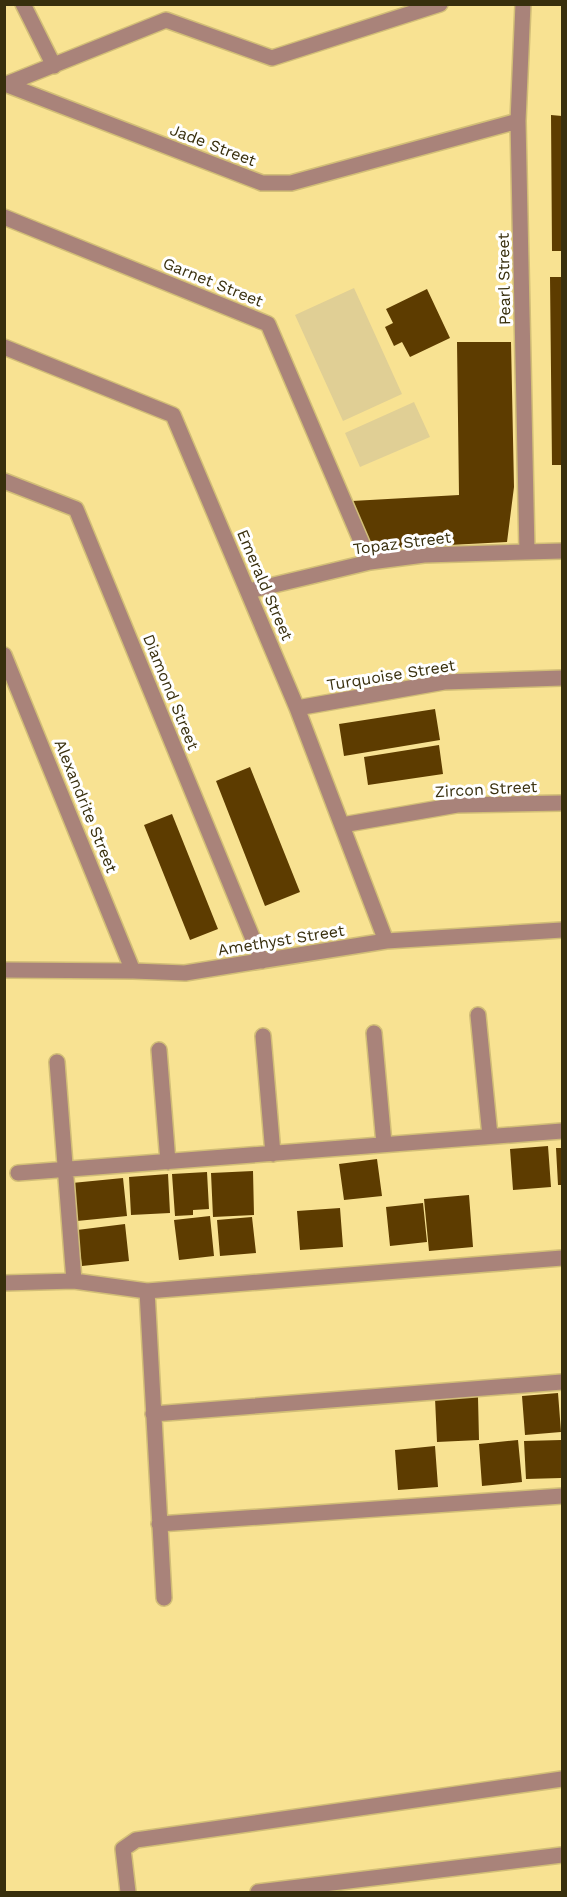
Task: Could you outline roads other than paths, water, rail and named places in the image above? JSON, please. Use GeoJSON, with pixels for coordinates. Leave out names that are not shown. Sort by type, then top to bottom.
{"type":"FeatureCollection","features":[{"type":"Feature","properties":{"kind":"street"},"geometry":{"type":"LineString","coordinates":[[23,4],[54,66]]}},
{"type":"Feature","properties":{"kind":"street"},"geometry":{"type":"LineString","coordinates":[[5,84],[166,20],[272,58],[440,4]]}},
{"type":"Feature","properties":{"kind":"street","name":"Pearl Street"},"geometry":{"type":"LineString","coordinates":[[523,4],[518,121],[527,552]]}},
{"type":"Feature","properties":{"kind":"street","name":"Jade Street"},"geometry":{"type":"LineString","coordinates":[[5,84],[262,183],[291,183],[518,121]]}},
{"type":"Feature","properties":{"kind":"street","name":"Garnet Street"},"geometry":{"type":"LineString","coordinates":[[4,217],[268,324],[370,562]]}},
{"type":"Feature","properties":{"kind":"street","name":"Emerald Street"},"geometry":{"type":"LineString","coordinates":[[4,347],[173,415],[297,708],[386,941]]}},
{"type":"Feature","properties":{"kind":"street","name":"Diamond Street"},"geometry":{"type":"LineString","coordinates":[[4,481],[76,509],[262,961]]}},
{"type":"Feature","properties":{"kind":"street","name":"Topaz Street"},"geometry":{"type":"LineString","coordinates":[[249,591],[370,562],[424,555],[562,551]]}},
{"type":"Feature","properties":{"kind":"street","name":"Alexandrite Street"},"geometry":{"type":"LineString","coordinates":[[4,655],[133,971]]}},
{"type":"Feature","properties":{"kind":"street","name":"Turquoise Street"},"geometry":{"type":"LineString","coordinates":[[297,708],[444,682],[562,678]]}},
{"type":"Feature","properties":{"kind":"street","name":"Zircon Street"},"geometry":{"type":"LineString","coordinates":[[342,825],[457,805],[562,803]]}},
{"type":"Feature","properties":{"kind":"street","name":"Amethyst Street"},"geometry":{"type":"LineString","coordinates":[[4,970],[185,973],[386,941],[562,930]]}},
{"type":"Feature","properties":{"kind":"street"},"geometry":{"type":"LineString","coordinates":[[478,1015],[490,1136]]}},
{"type":"Feature","properties":{"kind":"street"},"geometry":{"type":"LineString","coordinates":[[374,1033],[384,1144]]}},
{"type":"Feature","properties":{"kind":"street"},"geometry":{"type":"LineString","coordinates":[[263,1036],[273,1154]]}},
{"type":"Feature","properties":{"kind":"street"},"geometry":{"type":"LineString","coordinates":[[159,1050],[168,1162]]}},
{"type":"Feature","properties":{"kind":"street"},"geometry":{"type":"LineString","coordinates":[[57,1062],[74,1281]]}},
{"type":"Feature","properties":{"kind":"street"},"geometry":{"type":"LineString","coordinates":[[18,1173],[562,1131]]}},
{"type":"Feature","properties":{"kind":"street"},"geometry":{"type":"LineString","coordinates":[[4,1283],[74,1281],[147,1291],[562,1258]]}},
{"type":"Feature","properties":{"kind":"street"},"geometry":{"type":"LineString","coordinates":[[147,1291],[164,1598]]}},
{"type":"Feature","properties":{"kind":"street"},"geometry":{"type":"LineString","coordinates":[[153,1414],[562,1382]]}},
{"type":"Feature","properties":{"kind":"street"},"geometry":{"type":"LineString","coordinates":[[159,1524],[562,1496]]}},
{"type":"Feature","properties":{"kind":"street"},"geometry":{"type":"LineString","coordinates":[[128,1893],[123,1849],[136,1840],[562,1779]]}},
{"type":"Feature","properties":{"kind":"street"},"geometry":{"type":"LineString","coordinates":[[258,1893],[562,1855]]}}]}
